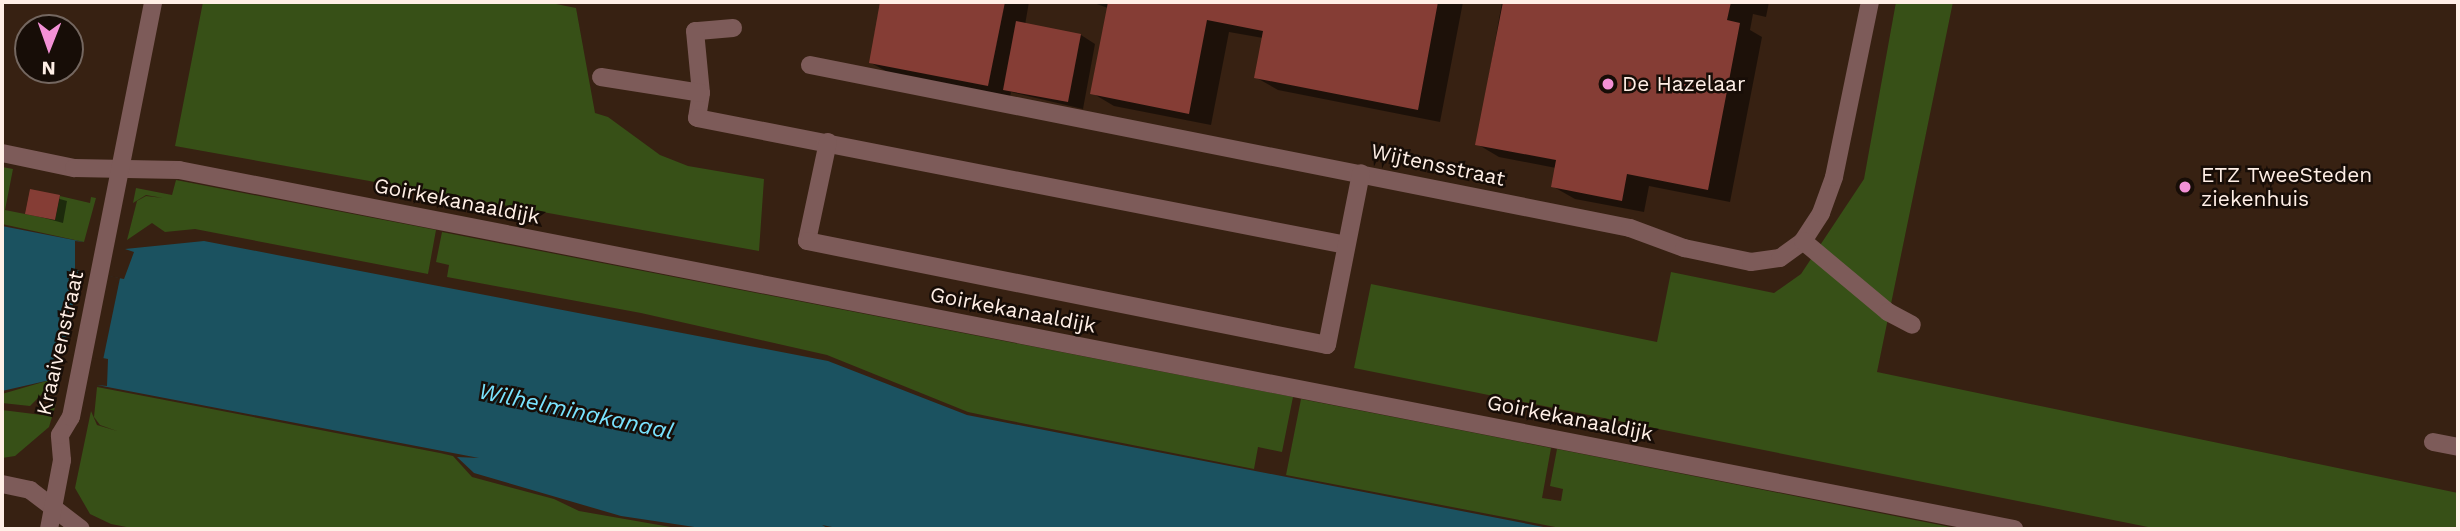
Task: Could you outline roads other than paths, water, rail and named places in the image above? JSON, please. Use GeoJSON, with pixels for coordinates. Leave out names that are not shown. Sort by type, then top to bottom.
{"type":"FeatureCollection","features":[{"type":"Feature","properties":{"kind":"street","name":"Kraaivenstraat"},"geometry":{"type":"LineString","coordinates":[[50,529],[62,460],[60,435],[71,416],[153,2]]}},
{"type":"Feature","properties":{"kind":"street"},"geometry":{"type":"LineString","coordinates":[[1870,2],[1834,177],[1803,241],[1888,312],[1912,325]]}},
{"type":"Feature","properties":{"kind":"street"},"geometry":{"type":"LineString","coordinates":[[733,28],[695,32],[701,93],[697,118],[1346,245]]}},
{"type":"Feature","properties":{"kind":"street","name":"Wijtensstraat"},"geometry":{"type":"LineString","coordinates":[[810,65],[1630,228],[1684,248],[1751,262],[1780,258],[1803,241]]}},
{"type":"Feature","properties":{"kind":"street"},"geometry":{"type":"LineString","coordinates":[[601,77],[701,93]]}},
{"type":"Feature","properties":{"kind":"street"},"geometry":{"type":"LineString","coordinates":[[828,142],[807,240],[1326,345],[1361,173]]}},
{"type":"Feature","properties":{"kind":"street","name":"Goirkekanaaldijk"},"geometry":{"type":"LineString","coordinates":[[2,153],[74,168],[179,170],[2014,529]]}},
{"type":"Feature","properties":{"kind":"street"},"geometry":{"type":"LineString","coordinates":[[2433,442],[2458,447]]}},
{"type":"Feature","properties":{"kind":"street"},"geometry":{"type":"LineString","coordinates":[[2,484],[30,490],[81,529]]}},
{"type":"Feature","properties":{"kind":"water","name":"Wilhelminakanaal"},"geometry":{"type":"Polygon","coordinates":[[[2,226],[84,242],[75,241],[75,270],[124,279],[134,252],[125,249],[204,241],[828,361],[967,415],[1554,529],[842,529],[822,525],[829,529],[708,529],[621,516],[474,473],[457,457],[479,458],[97,385],[107,386],[108,359],[60,350],[50,375],[59,378],[2,391],[2,226]]]}},
{"type":"Feature","properties":{"kind":"place","name":"De Hazelaar"},"geometry":{"type":"Point","coordinates":[1608,84]}},
{"type":"Feature","properties":{"kind":"place","name":"ETZ TweeSteden ziekenhuis"},"geometry":{"type":"Point","coordinates":[2185,187]}}]}
